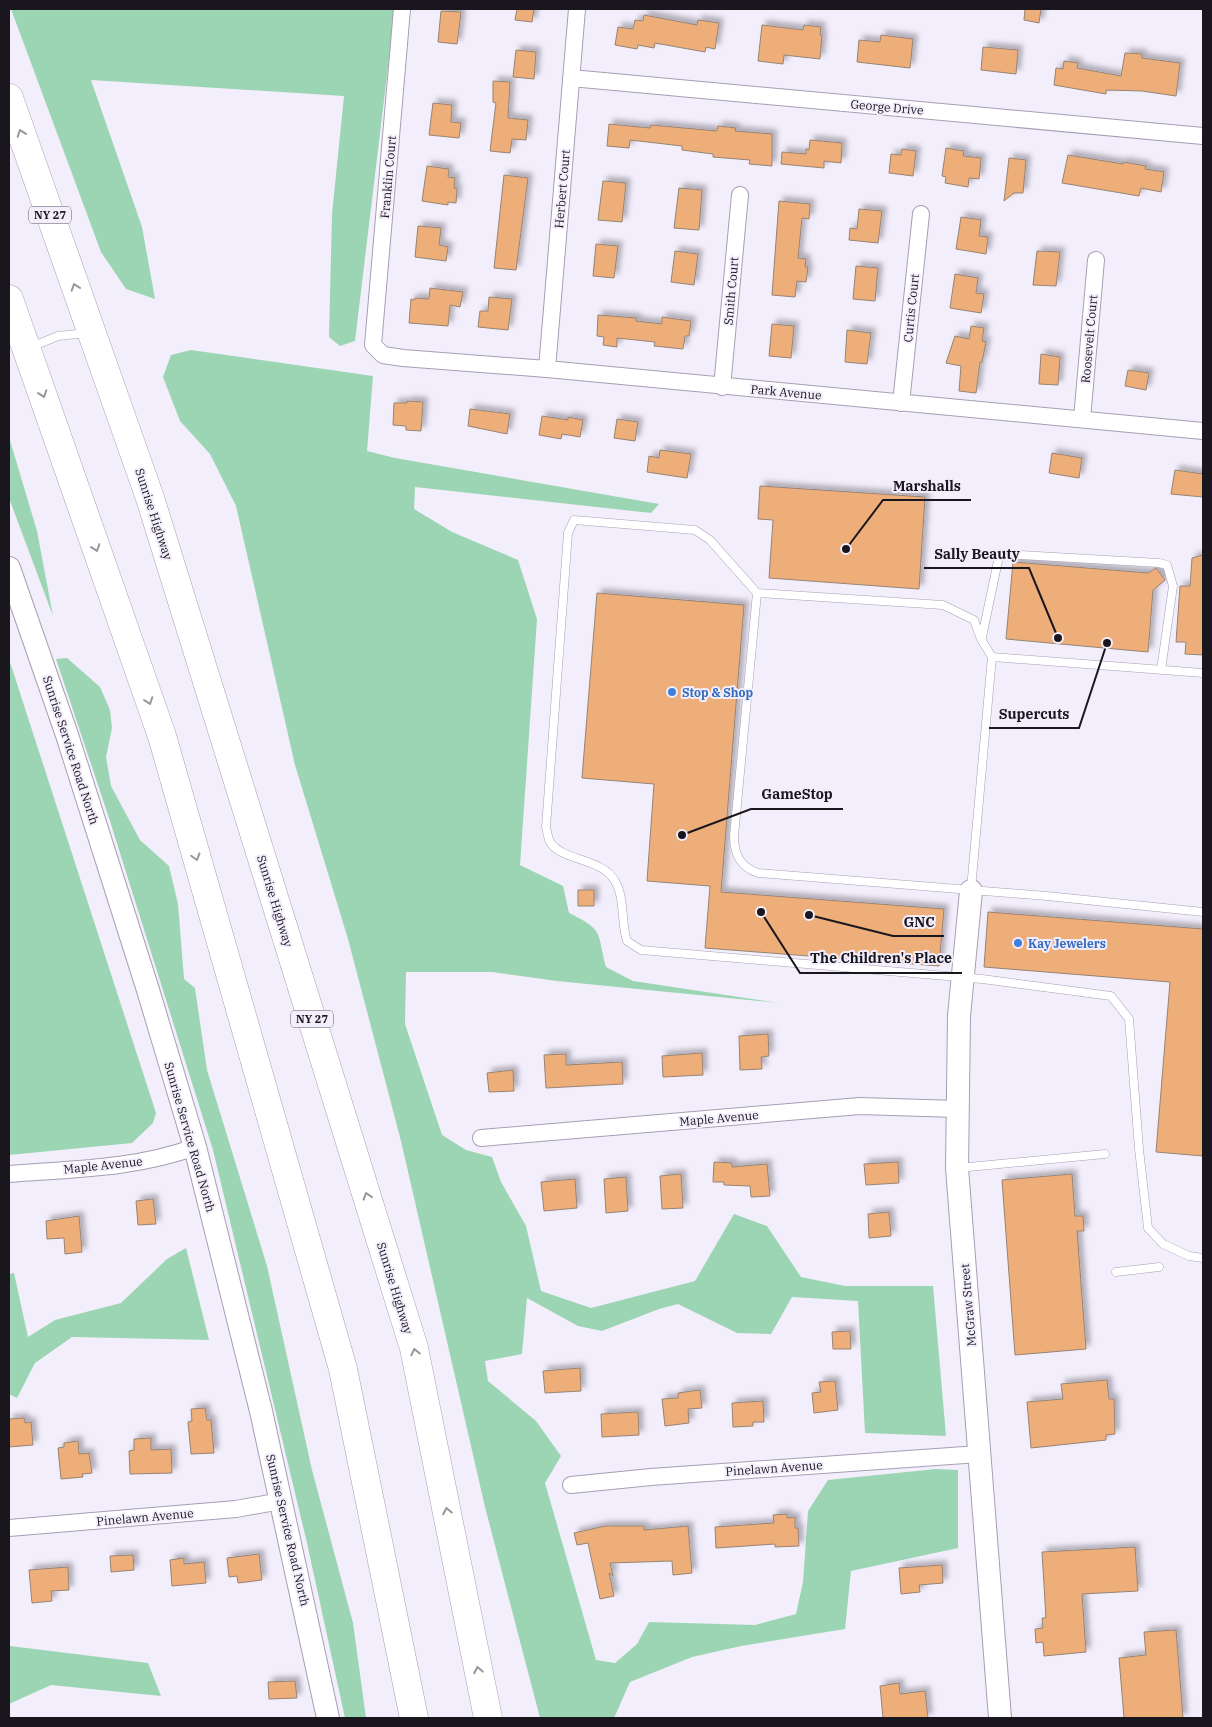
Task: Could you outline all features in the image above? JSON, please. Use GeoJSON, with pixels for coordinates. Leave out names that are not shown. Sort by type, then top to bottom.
{"type":"FeatureCollection","features":[{"type":"Feature","properties":{"kind":"highway","name":"Sunrise Highway"},"geometry":{"type":"LineString","coordinates":[[9,98],[150,498],[414,1348],[488,1718]]}},
{"type":"Feature","properties":{"kind":"highway"},"geometry":{"type":"LineString","coordinates":[[9,299],[162,736],[343,1369],[414,1718]]}},
{"type":"Feature","properties":{"kind":"street","name":"Franklin Court"},"geometry":{"type":"LineString","coordinates":[[373,345],[402,9]]}},
{"type":"Feature","properties":{"kind":"street","name":"Herbert Court"},"geometry":{"type":"LineString","coordinates":[[547,369],[577,9]]}},
{"type":"Feature","properties":{"kind":"street","name":"George Drive"},"geometry":{"type":"LineString","coordinates":[[571,78],[1203,136]]}},
{"type":"Feature","properties":{"kind":"street","name":"Smith Court"},"geometry":{"type":"LineString","coordinates":[[722,387],[740,195]]}},
{"type":"Feature","properties":{"kind":"street","name":"Curtis Court"},"geometry":{"type":"LineString","coordinates":[[901,403],[922,214]]}},
{"type":"Feature","properties":{"kind":"street","name":"Roosevelt Court"},"geometry":{"type":"LineString","coordinates":[[1082,419],[1096,260]]}},
{"type":"Feature","properties":{"kind":"street","name":"Park Avenue"},"geometry":{"type":"LineString","coordinates":[[373,345],[383,355],[403,358],[547,369],[1203,431]]}},
{"type":"Feature","properties":{"kind":"street","name":"Sunrise Service Road North"},"geometry":{"type":"LineString","coordinates":[[9,568],[67,735],[148,990],[195,1147],[262,1412],[328,1718]]}},
{"type":"Feature","properties":{"kind":"street","name":"McGraw Street"},"geometry":{"type":"LineString","coordinates":[[971,891],[962,978],[957,1109],[957,1168],[1000,1718]]}},
{"type":"Feature","properties":{"kind":"street","name":"Maple Avenue"},"geometry":{"type":"LineString","coordinates":[[481,1138],[860,1106],[957,1109]]}},
{"type":"Feature","properties":{"kind":"street","name":"Maple Avenue"},"geometry":{"type":"LineString","coordinates":[[9,1174],[118,1166],[168,1157],[195,1147]]}},
{"type":"Feature","properties":{"kind":"street","name":"Pinelawn Avenue"},"geometry":{"type":"LineString","coordinates":[[571,1486],[651,1477],[978,1454]]}},
{"type":"Feature","properties":{"kind":"street","name":"Pinelawn Avenue"},"geometry":{"type":"LineString","coordinates":[[9,1528],[236,1509],[282,1501]]}},
{"type":"Feature","properties":{"kind":"lane"},"geometry":{"type":"LineString","coordinates":[[27,348],[58,336],[91,332]]}},
{"type":"Feature","properties":{"kind":"lane"},"geometry":{"type":"LineString","coordinates":[[971,891],[992,657],[981,639],[974,620],[943,605],[757,593],[710,540],[695,530],[574,520],[568,533],[546,827],[550,842],[562,852],[587,860],[605,871],[615,881],[628,941],[641,950],[1035,985],[1111,996],[1129,1019],[1138,1149],[1148,1228],[1164,1244],[1188,1256],[1203,1258]]}},
{"type":"Feature","properties":{"kind":"lane"},"geometry":{"type":"LineString","coordinates":[[981,639],[996,571],[1002,554],[1159,563],[1167,565],[1173,586],[1161,670]]}},
{"type":"Feature","properties":{"kind":"lane"},"geometry":{"type":"LineString","coordinates":[[757,593],[734,836],[735,854],[739,861],[751,871],[1203,912]]}},
{"type":"Feature","properties":{"kind":"lane"},"geometry":{"type":"LineString","coordinates":[[992,657],[1203,673]]}},
{"type":"Feature","properties":{"kind":"lane"},"geometry":{"type":"LineString","coordinates":[[957,1168],[1106,1154]]}},
{"type":"Feature","properties":{"kind":"lane"},"geometry":{"type":"LineString","coordinates":[[1116,1272],[1159,1267]]}},
{"type":"Feature","properties":{"kind":"green space"},"geometry":{"type":"Polygon","coordinates":[[[11,9],[395,9],[355,341],[340,346],[329,337],[332,214],[344,96],[91,80],[142,227],[155,299],[126,289],[101,252],[11,9]]]}},
{"type":"Feature","properties":{"kind":"green space"},"geometry":{"type":"Polygon","coordinates":[[[191,350],[373,376],[367,451],[395,458],[659,504],[651,513],[415,487],[414,509],[452,532],[518,560],[537,619],[520,865],[563,886],[569,913],[594,928],[597,933],[606,967],[633,981],[779,1003],[557,981],[492,972],[406,972],[405,1024],[442,1135],[466,1150],[492,1157],[501,1182],[526,1226],[541,1291],[591,1308],[695,1281],[734,1214],[767,1226],[801,1277],[845,1286],[933,1286],[946,1436],[865,1433],[858,1301],[792,1297],[771,1334],[737,1333],[678,1304],[659,1309],[602,1331],[578,1326],[527,1298],[522,1354],[485,1361],[488,1381],[536,1421],[561,1456],[545,1483],[596,1660],[615,1663],[637,1644],[649,1622],[755,1625],[796,1614],[803,1582],[808,1511],[828,1480],[936,1469],[958,1470],[958,1548],[851,1571],[845,1629],[741,1646],[692,1657],[630,1682],[614,1718],[540,1718],[485,1507],[401,1141],[348,939],[295,765],[236,506],[210,454],[180,421],[163,377],[171,355],[191,350]]]}},
{"type":"Feature","properties":{"kind":"green space"},"geometry":{"type":"Polygon","coordinates":[[[9,437],[37,531],[53,616],[9,498],[9,437]]]}},
{"type":"Feature","properties":{"kind":"green space"},"geometry":{"type":"Polygon","coordinates":[[[67,658],[100,687],[110,710],[112,728],[106,757],[111,786],[140,840],[169,866],[178,904],[184,979],[195,988],[207,1070],[267,1266],[312,1470],[353,1623],[366,1718],[345,1718],[307,1543],[213,1150],[110,821],[56,659],[67,658]]]}},
{"type":"Feature","properties":{"kind":"green space"},"geometry":{"type":"Polygon","coordinates":[[[9,659],[156,1113],[153,1123],[132,1143],[9,1155],[9,659]]]}},
{"type":"Feature","properties":{"kind":"green space"},"geometry":{"type":"Polygon","coordinates":[[[186,1248],[209,1340],[72,1337],[35,1363],[17,1398],[9,1394],[9,1274],[14,1273],[28,1337],[55,1320],[121,1303],[167,1259],[186,1248]]]}},
{"type":"Feature","properties":{"kind":"green space"},"geometry":{"type":"Polygon","coordinates":[[[10,1646],[148,1663],[161,1696],[51,1685],[9,1704],[10,1646]]]}},
{"type":"Feature","properties":{"kind":"building"},"geometry":{"type":"Polygon","coordinates":[[[517,9],[534,9],[532,22],[515,20],[517,9]]]}},
{"type":"Feature","properties":{"kind":"building"},"geometry":{"type":"Polygon","coordinates":[[[1025,9],[1041,9],[1039,23],[1024,20],[1025,9]]]}},
{"type":"Feature","properties":{"kind":"building"},"geometry":{"type":"Polygon","coordinates":[[[441,11],[461,12],[457,44],[438,42],[441,11]]]}},
{"type":"Feature","properties":{"kind":"building"},"geometry":{"type":"Polygon","coordinates":[[[644,15],[697,25],[698,20],[719,23],[715,49],[706,47],[705,52],[655,43],[654,48],[638,45],[637,49],[615,45],[618,27],[633,29],[635,20],[643,21],[644,15]]]}},
{"type":"Feature","properties":{"kind":"building"},"geometry":{"type":"Polygon","coordinates":[[[762,25],[803,30],[804,25],[821,27],[820,59],[784,55],[783,64],[758,61],[762,25]]]}},
{"type":"Feature","properties":{"kind":"building"},"geometry":{"type":"Polygon","coordinates":[[[881,35],[913,39],[910,68],[857,62],[859,40],[880,42],[881,35]]]}},
{"type":"Feature","properties":{"kind":"building"},"geometry":{"type":"Polygon","coordinates":[[[983,47],[1018,50],[1016,74],[981,70],[983,47]]]}},
{"type":"Feature","properties":{"kind":"building"},"geometry":{"type":"Polygon","coordinates":[[[516,50],[536,52],[534,79],[513,77],[516,50]]]}},
{"type":"Feature","properties":{"kind":"building"},"geometry":{"type":"Polygon","coordinates":[[[1125,53],[1142,54],[1142,58],[1180,63],[1176,96],[1142,91],[1106,90],[1106,94],[1054,85],[1056,68],[1063,69],[1064,61],[1078,63],[1077,68],[1121,76],[1125,53]]]}},
{"type":"Feature","properties":{"kind":"building"},"geometry":{"type":"Polygon","coordinates":[[[493,81],[510,82],[508,118],[528,120],[526,140],[512,139],[510,153],[490,151],[496,103],[493,102],[493,81]]]}},
{"type":"Feature","properties":{"kind":"building"},"geometry":{"type":"Polygon","coordinates":[[[433,103],[452,105],[451,122],[461,123],[459,138],[429,135],[433,103]]]}},
{"type":"Feature","properties":{"kind":"building"},"geometry":{"type":"Polygon","coordinates":[[[609,124],[650,128],[651,125],[717,131],[718,126],[736,128],[735,131],[772,134],[772,166],[749,164],[750,160],[713,157],[713,154],[682,150],[682,146],[630,140],[629,148],[607,146],[609,124]]]}},
{"type":"Feature","properties":{"kind":"building"},"geometry":{"type":"Polygon","coordinates":[[[810,140],[842,143],[841,163],[824,161],[824,168],[781,164],[782,152],[806,154],[806,149],[809,150],[810,140]]]}},
{"type":"Feature","properties":{"kind":"building"},"geometry":{"type":"Polygon","coordinates":[[[946,148],[964,151],[963,156],[981,158],[979,179],[969,178],[968,187],[945,183],[946,177],[942,176],[946,148]]]}},
{"type":"Feature","properties":{"kind":"building"},"geometry":{"type":"Polygon","coordinates":[[[902,149],[916,151],[913,176],[889,173],[891,154],[901,155],[902,149]]]}},
{"type":"Feature","properties":{"kind":"building"},"geometry":{"type":"Polygon","coordinates":[[[1068,155],[1146,166],[1145,169],[1164,172],[1161,192],[1141,188],[1139,196],[1062,183],[1068,155]]]}},
{"type":"Feature","properties":{"kind":"building"},"geometry":{"type":"Polygon","coordinates":[[[1009,158],[1026,160],[1023,193],[1014,193],[1004,201],[1009,158]]]}},
{"type":"Feature","properties":{"kind":"building"},"geometry":{"type":"Polygon","coordinates":[[[427,166],[449,169],[448,177],[455,178],[454,188],[457,189],[456,203],[448,202],[448,205],[422,201],[427,166]]]}},
{"type":"Feature","properties":{"kind":"building"},"geometry":{"type":"Polygon","coordinates":[[[504,175],[528,178],[516,270],[494,268],[504,175]]]}},
{"type":"Feature","properties":{"kind":"building"},"geometry":{"type":"Polygon","coordinates":[[[603,181],[626,183],[622,222],[598,220],[603,181]]]}},
{"type":"Feature","properties":{"kind":"building"},"geometry":{"type":"Polygon","coordinates":[[[679,188],[702,190],[699,230],[674,228],[679,188]]]}},
{"type":"Feature","properties":{"kind":"building"},"geometry":{"type":"Polygon","coordinates":[[[779,201],[810,204],[809,219],[802,218],[798,258],[806,259],[805,267],[808,267],[806,282],[797,281],[795,297],[772,295],[779,201]]]}},
{"type":"Feature","properties":{"kind":"building"},"geometry":{"type":"Polygon","coordinates":[[[859,209],[882,211],[878,243],[849,240],[850,228],[857,229],[859,209]]]}},
{"type":"Feature","properties":{"kind":"building"},"geometry":{"type":"Polygon","coordinates":[[[961,217],[981,220],[979,236],[988,237],[986,254],[956,249],[961,217]]]}},
{"type":"Feature","properties":{"kind":"building"},"geometry":{"type":"Polygon","coordinates":[[[418,226],[441,228],[439,245],[448,247],[446,261],[415,257],[418,226]]]}},
{"type":"Feature","properties":{"kind":"building"},"geometry":{"type":"Polygon","coordinates":[[[596,244],[618,246],[614,278],[593,276],[596,244]]]}},
{"type":"Feature","properties":{"kind":"building"},"geometry":{"type":"Polygon","coordinates":[[[675,251],[698,254],[694,285],[671,282],[675,251]]]}},
{"type":"Feature","properties":{"kind":"building"},"geometry":{"type":"Polygon","coordinates":[[[1037,251],[1060,252],[1056,286],[1033,285],[1037,251]]]}},
{"type":"Feature","properties":{"kind":"building"},"geometry":{"type":"Polygon","coordinates":[[[856,266],[878,268],[875,301],[853,299],[856,266]]]}},
{"type":"Feature","properties":{"kind":"building"},"geometry":{"type":"Polygon","coordinates":[[[955,274],[978,278],[976,293],[984,294],[981,313],[950,308],[955,274]]]}},
{"type":"Feature","properties":{"kind":"building"},"geometry":{"type":"Polygon","coordinates":[[[430,288],[463,292],[460,307],[450,305],[448,326],[409,323],[411,299],[429,299],[430,288]]]}},
{"type":"Feature","properties":{"kind":"building"},"geometry":{"type":"Polygon","coordinates":[[[489,297],[512,299],[508,330],[478,327],[480,311],[488,311],[489,297]]]}},
{"type":"Feature","properties":{"kind":"building"},"geometry":{"type":"Polygon","coordinates":[[[598,315],[636,318],[636,321],[662,324],[662,317],[691,321],[689,336],[685,336],[683,349],[654,346],[655,342],[617,338],[617,347],[603,345],[604,337],[597,336],[598,315]]]}},
{"type":"Feature","properties":{"kind":"building"},"geometry":{"type":"Polygon","coordinates":[[[772,324],[794,326],[791,358],[769,356],[772,324]]]}},
{"type":"Feature","properties":{"kind":"building"},"geometry":{"type":"Polygon","coordinates":[[[971,326],[984,328],[982,341],[986,342],[982,362],[980,362],[976,393],[959,391],[961,366],[946,363],[955,336],[969,339],[971,326]]]}},
{"type":"Feature","properties":{"kind":"building"},"geometry":{"type":"Polygon","coordinates":[[[847,330],[871,333],[867,364],[845,362],[847,330]]]}},
{"type":"Feature","properties":{"kind":"building"},"geometry":{"type":"Polygon","coordinates":[[[1041,354],[1060,357],[1058,385],[1039,384],[1041,354]]]}},
{"type":"Feature","properties":{"kind":"building"},"geometry":{"type":"Polygon","coordinates":[[[1128,370],[1149,373],[1146,390],[1125,386],[1128,370]]]}},
{"type":"Feature","properties":{"kind":"building"},"geometry":{"type":"Polygon","coordinates":[[[407,401],[423,402],[421,431],[406,430],[406,426],[393,425],[394,403],[407,403],[407,401]]]}},
{"type":"Feature","properties":{"kind":"building"},"geometry":{"type":"Polygon","coordinates":[[[470,409],[510,414],[507,434],[468,426],[470,409]]]}},
{"type":"Feature","properties":{"kind":"building"},"geometry":{"type":"Polygon","coordinates":[[[542,416],[568,420],[568,417],[583,420],[580,437],[562,434],[561,439],[539,435],[542,416]]]}},
{"type":"Feature","properties":{"kind":"building"},"geometry":{"type":"Polygon","coordinates":[[[617,419],[638,422],[635,441],[614,438],[617,419]]]}},
{"type":"Feature","properties":{"kind":"building"},"geometry":{"type":"Polygon","coordinates":[[[660,450],[691,454],[687,478],[647,472],[649,456],[659,458],[660,450]]]}},
{"type":"Feature","properties":{"kind":"building"},"geometry":{"type":"Polygon","coordinates":[[[1052,453],[1082,458],[1079,478],[1049,473],[1052,453]]]}},
{"type":"Feature","properties":{"kind":"building"},"geometry":{"type":"Polygon","coordinates":[[[1175,470],[1203,474],[1203,497],[1171,494],[1175,470]]]}},
{"type":"Feature","properties":{"kind":"building"},"geometry":{"type":"Polygon","coordinates":[[[760,486],[925,497],[919,589],[769,578],[773,520],[758,519],[760,486]]]}},
{"type":"Feature","properties":{"kind":"building"},"geometry":{"type":"Polygon","coordinates":[[[1203,555],[1203,655],[1185,654],[1186,642],[1176,642],[1180,586],[1190,586],[1192,558],[1203,555]]]}},
{"type":"Feature","properties":{"kind":"building"},"geometry":{"type":"Polygon","coordinates":[[[1013,562],[1148,573],[1156,568],[1165,580],[1153,590],[1148,652],[1006,639],[1013,562]]]}},
{"type":"Feature","properties":{"kind":"building"},"geometry":{"type":"Polygon","coordinates":[[[597,593],[744,605],[721,892],[944,909],[939,966],[705,948],[710,886],[647,881],[654,784],[582,778],[597,593]]]}},
{"type":"Feature","properties":{"kind":"building"},"geometry":{"type":"Polygon","coordinates":[[[578,890],[594,890],[594,906],[578,906],[578,890]]]}},
{"type":"Feature","properties":{"kind":"building"},"geometry":{"type":"Polygon","coordinates":[[[988,912],[1203,929],[1203,1156],[1156,1152],[1170,982],[984,967],[988,912]]]}},
{"type":"Feature","properties":{"kind":"building"},"geometry":{"type":"Polygon","coordinates":[[[768,1034],[769,1056],[761,1057],[762,1069],[740,1070],[739,1036],[768,1034]]]}},
{"type":"Feature","properties":{"kind":"building"},"geometry":{"type":"Polygon","coordinates":[[[702,1053],[703,1075],[663,1077],[662,1056],[702,1053]]]}},
{"type":"Feature","properties":{"kind":"building"},"geometry":{"type":"Polygon","coordinates":[[[566,1054],[566,1065],[622,1062],[623,1084],[546,1088],[544,1055],[566,1054]]]}},
{"type":"Feature","properties":{"kind":"building"},"geometry":{"type":"Polygon","coordinates":[[[513,1070],[514,1091],[489,1092],[487,1073],[513,1070]]]}},
{"type":"Feature","properties":{"kind":"building"},"geometry":{"type":"Polygon","coordinates":[[[714,1162],[732,1163],[732,1167],[767,1164],[770,1196],[751,1197],[750,1186],[724,1185],[724,1182],[713,1182],[714,1162]]]}},
{"type":"Feature","properties":{"kind":"building"},"geometry":{"type":"Polygon","coordinates":[[[898,1162],[899,1183],[866,1185],[864,1164],[898,1162]]]}},
{"type":"Feature","properties":{"kind":"building"},"geometry":{"type":"Polygon","coordinates":[[[681,1174],[683,1208],[662,1209],[660,1176],[681,1174]]]}},
{"type":"Feature","properties":{"kind":"building"},"geometry":{"type":"Polygon","coordinates":[[[1072,1174],[1075,1216],[1083,1216],[1084,1231],[1077,1231],[1086,1349],[1015,1355],[1002,1180],[1072,1174]]]}},
{"type":"Feature","properties":{"kind":"building"},"geometry":{"type":"Polygon","coordinates":[[[626,1177],[628,1211],[606,1213],[604,1179],[626,1177]]]}},
{"type":"Feature","properties":{"kind":"building"},"geometry":{"type":"Polygon","coordinates":[[[575,1179],[577,1208],[544,1211],[541,1182],[575,1179]]]}},
{"type":"Feature","properties":{"kind":"building"},"geometry":{"type":"Polygon","coordinates":[[[153,1199],[156,1224],[138,1225],[136,1201],[153,1199]]]}},
{"type":"Feature","properties":{"kind":"building"},"geometry":{"type":"Polygon","coordinates":[[[889,1212],[891,1236],[869,1238],[868,1214],[889,1212]]]}},
{"type":"Feature","properties":{"kind":"building"},"geometry":{"type":"Polygon","coordinates":[[[79,1216],[82,1252],[65,1254],[64,1238],[47,1239],[46,1221],[79,1216]]]}},
{"type":"Feature","properties":{"kind":"building"},"geometry":{"type":"Polygon","coordinates":[[[850,1331],[851,1349],[833,1349],[832,1332],[850,1331]]]}},
{"type":"Feature","properties":{"kind":"building"},"geometry":{"type":"Polygon","coordinates":[[[580,1368],[581,1391],[545,1393],[543,1371],[580,1368]]]}},
{"type":"Feature","properties":{"kind":"building"},"geometry":{"type":"Polygon","coordinates":[[[1107,1380],[1109,1399],[1114,1399],[1115,1434],[1106,1435],[1106,1440],[1031,1448],[1027,1402],[1063,1399],[1061,1384],[1107,1380]]]}},
{"type":"Feature","properties":{"kind":"building"},"geometry":{"type":"Polygon","coordinates":[[[835,1381],[838,1410],[814,1413],[812,1393],[821,1392],[819,1382],[835,1381]]]}},
{"type":"Feature","properties":{"kind":"building"},"geometry":{"type":"Polygon","coordinates":[[[700,1390],[702,1408],[688,1409],[689,1423],[665,1426],[662,1399],[678,1398],[678,1393],[700,1390]]]}},
{"type":"Feature","properties":{"kind":"building"},"geometry":{"type":"Polygon","coordinates":[[[763,1401],[764,1422],[753,1422],[753,1426],[733,1427],[732,1403],[763,1401]]]}},
{"type":"Feature","properties":{"kind":"building"},"geometry":{"type":"Polygon","coordinates":[[[205,1408],[207,1420],[211,1420],[214,1453],[191,1454],[188,1422],[192,1421],[191,1409],[205,1408]]]}},
{"type":"Feature","properties":{"kind":"building"},"geometry":{"type":"Polygon","coordinates":[[[638,1412],[639,1435],[602,1437],[601,1414],[638,1412]]]}},
{"type":"Feature","properties":{"kind":"building"},"geometry":{"type":"Polygon","coordinates":[[[24,1418],[25,1423],[31,1422],[33,1445],[9,1447],[9,1419],[24,1418]]]}},
{"type":"Feature","properties":{"kind":"building"},"geometry":{"type":"Polygon","coordinates":[[[151,1438],[151,1450],[171,1449],[172,1473],[130,1474],[129,1451],[134,1450],[134,1439],[151,1438]]]}},
{"type":"Feature","properties":{"kind":"building"},"geometry":{"type":"Polygon","coordinates":[[[78,1441],[79,1454],[89,1453],[92,1473],[82,1474],[83,1477],[61,1479],[58,1448],[64,1447],[64,1443],[78,1441]]]}},
{"type":"Feature","properties":{"kind":"building"},"geometry":{"type":"Polygon","coordinates":[[[787,1514],[787,1518],[795,1517],[795,1528],[798,1528],[799,1546],[775,1547],[775,1544],[716,1548],[715,1527],[774,1523],[773,1515],[787,1514]]]}},
{"type":"Feature","properties":{"kind":"building"},"geometry":{"type":"Polygon","coordinates":[[[605,1526],[644,1526],[644,1530],[688,1526],[692,1573],[673,1575],[672,1561],[610,1563],[613,1576],[609,1573],[614,1596],[600,1599],[588,1543],[577,1545],[574,1533],[605,1526]]]}},
{"type":"Feature","properties":{"kind":"building"},"geometry":{"type":"Polygon","coordinates":[[[1135,1547],[1138,1591],[1082,1594],[1086,1652],[1044,1656],[1043,1642],[1036,1643],[1035,1629],[1043,1628],[1042,1618],[1046,1618],[1042,1552],[1135,1547]]]}},
{"type":"Feature","properties":{"kind":"building"},"geometry":{"type":"Polygon","coordinates":[[[259,1554],[262,1580],[238,1583],[237,1576],[229,1577],[227,1558],[259,1554]]]}},
{"type":"Feature","properties":{"kind":"building"},"geometry":{"type":"Polygon","coordinates":[[[133,1555],[134,1570],[111,1572],[110,1556],[133,1555]]]}},
{"type":"Feature","properties":{"kind":"building"},"geometry":{"type":"Polygon","coordinates":[[[184,1558],[184,1564],[204,1562],[206,1583],[172,1586],[170,1560],[184,1558]]]}},
{"type":"Feature","properties":{"kind":"building"},"geometry":{"type":"Polygon","coordinates":[[[942,1565],[943,1583],[919,1585],[920,1592],[901,1594],[899,1568],[942,1565]]]}},
{"type":"Feature","properties":{"kind":"building"},"geometry":{"type":"Polygon","coordinates":[[[68,1567],[69,1590],[51,1591],[52,1601],[32,1603],[29,1570],[68,1567]]]}},
{"type":"Feature","properties":{"kind":"building"},"geometry":{"type":"Polygon","coordinates":[[[1176,1630],[1183,1718],[1124,1718],[1119,1658],[1146,1655],[1144,1632],[1176,1630]]]}},
{"type":"Feature","properties":{"kind":"building"},"geometry":{"type":"Polygon","coordinates":[[[295,1681],[297,1698],[269,1699],[268,1682],[295,1681]]]}},
{"type":"Feature","properties":{"kind":"building"},"geometry":{"type":"Polygon","coordinates":[[[899,1683],[900,1694],[925,1691],[928,1718],[883,1718],[880,1686],[899,1683]]]}},
{"type":"Feature","properties":{"kind":"place","name":"Marshalls"},"geometry":{"type":"Point","coordinates":[846,549]}},
{"type":"Feature","properties":{"kind":"place","name":"Sally Beauty"},"geometry":{"type":"Point","coordinates":[1058,638]}},
{"type":"Feature","properties":{"kind":"place","name":"Supercuts"},"geometry":{"type":"Point","coordinates":[1107,643]}},
{"type":"Feature","properties":{"kind":"place","name":"Stop & Shop"},"geometry":{"type":"Point","coordinates":[672,692]}},
{"type":"Feature","properties":{"kind":"place","name":"GameStop"},"geometry":{"type":"Point","coordinates":[682,835]}},
{"type":"Feature","properties":{"kind":"place","name":"The Children's Place"},"geometry":{"type":"Point","coordinates":[761,912]}},
{"type":"Feature","properties":{"kind":"place","name":"GNC"},"geometry":{"type":"Point","coordinates":[809,915]}},
{"type":"Feature","properties":{"kind":"place","name":"Kay Jewelers"},"geometry":{"type":"Point","coordinates":[1018,943]}}]}
